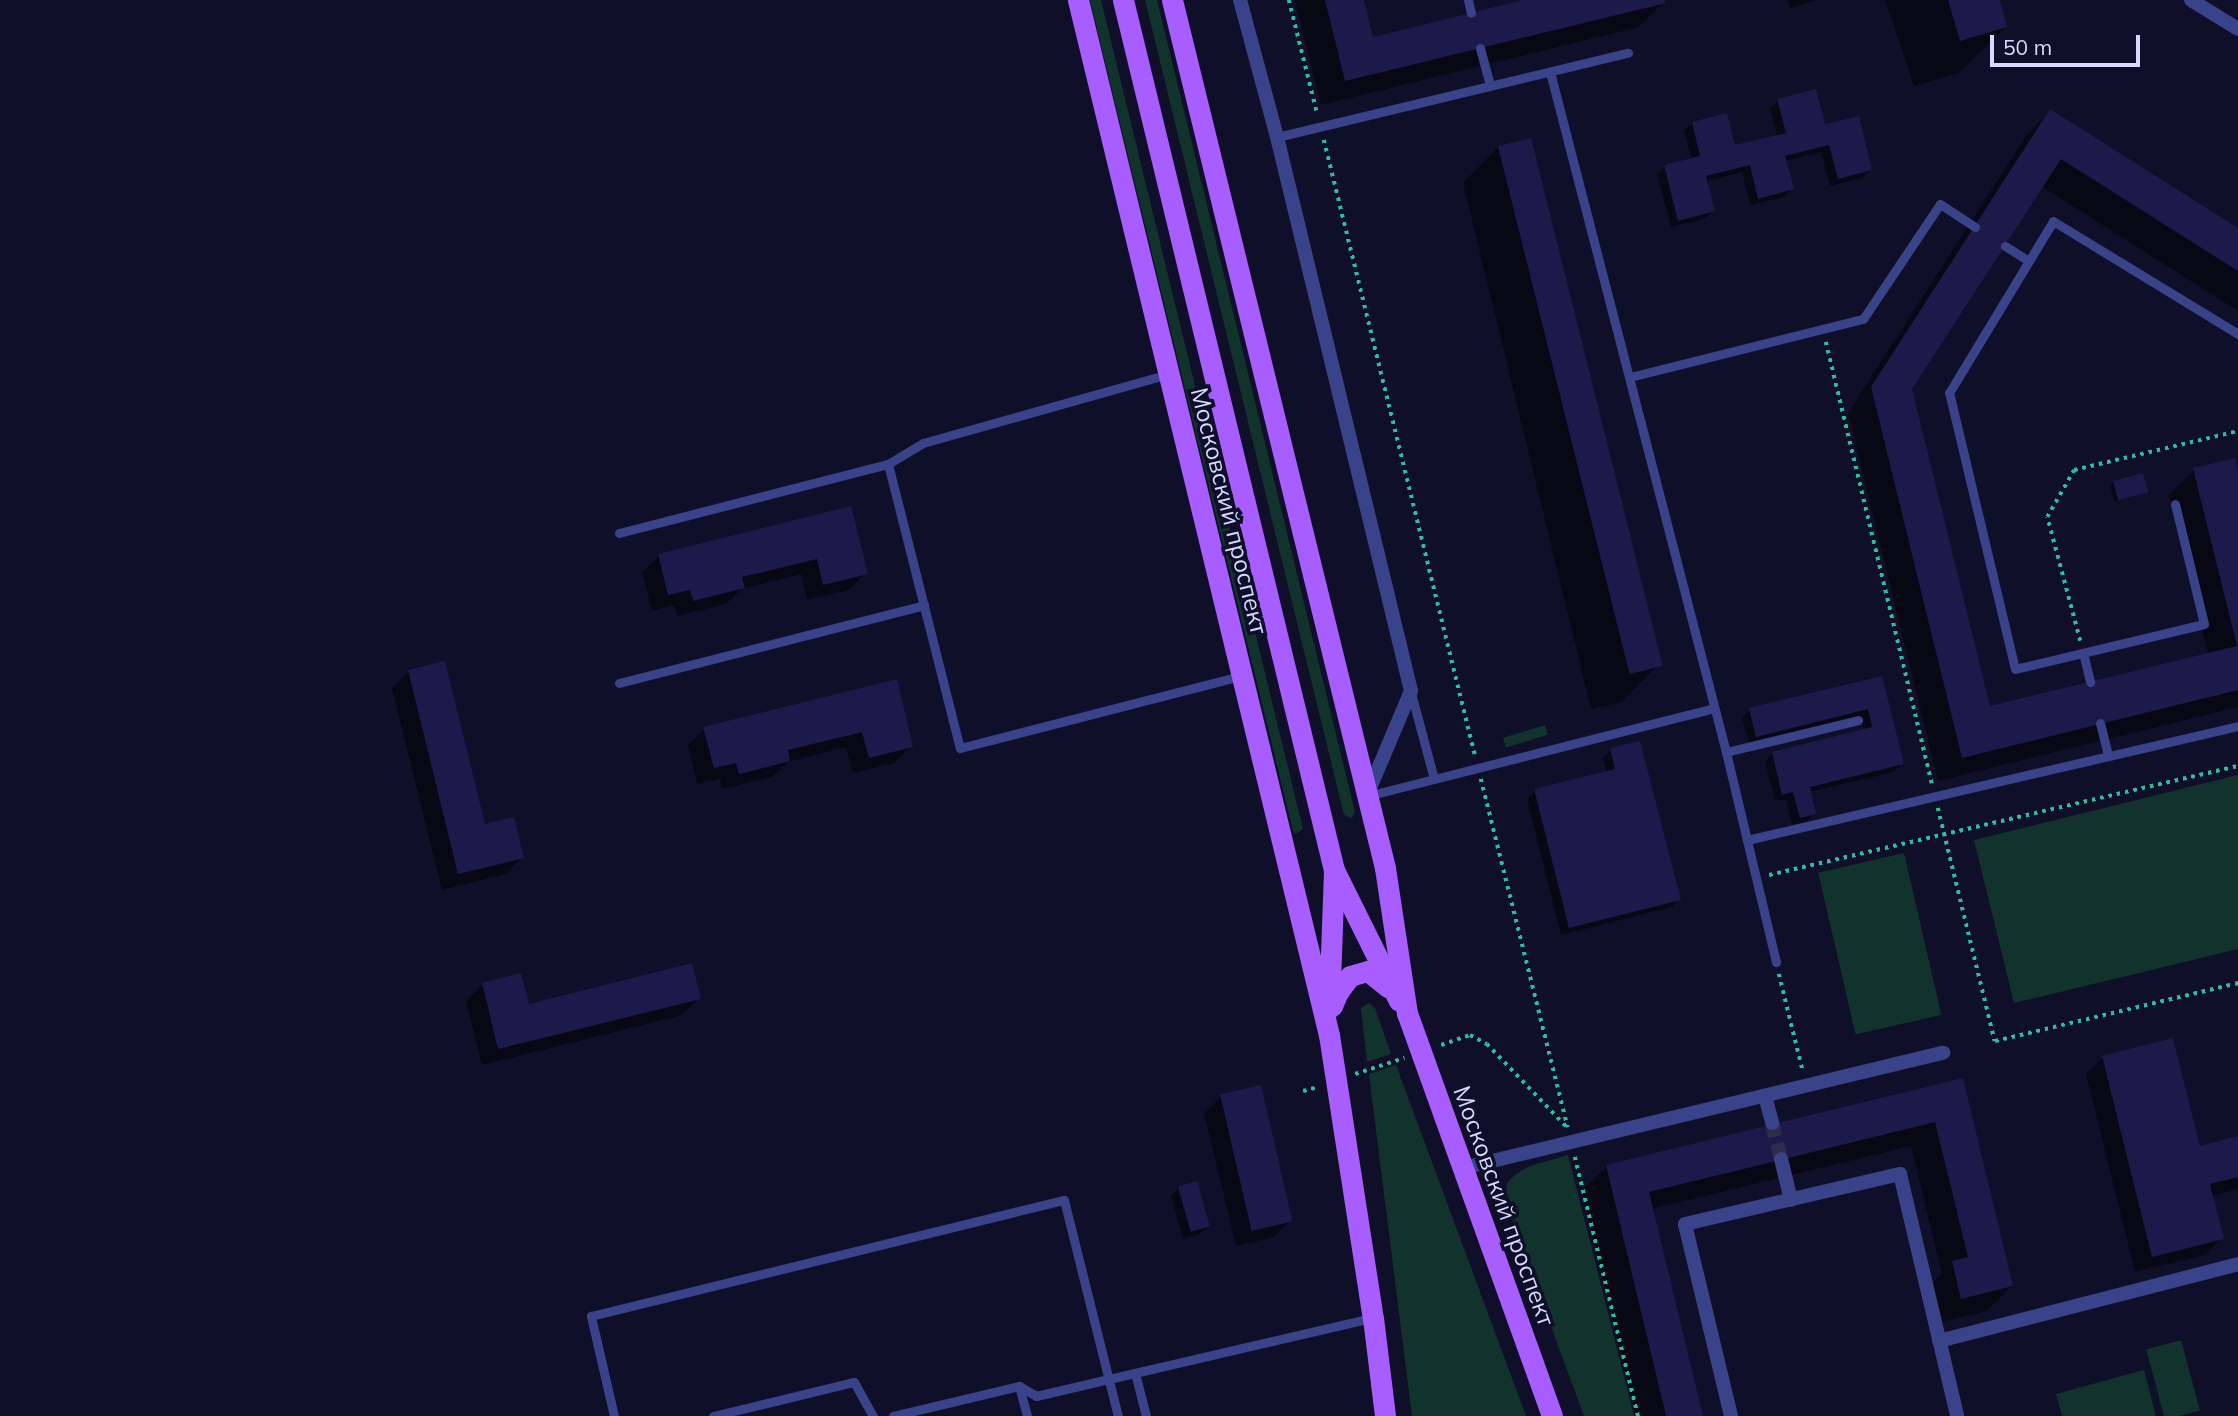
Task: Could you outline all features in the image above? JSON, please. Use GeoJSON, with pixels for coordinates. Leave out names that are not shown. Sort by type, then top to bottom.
{"type":"FeatureCollection","features":[{"type":"Feature","properties":{"kind":"main road","name":"Московский проспект"},"geometry":{"type":"LineString","coordinates":[[1077,0],[1241,676],[1329,1025],[1385,1416]]}},
{"type":"Feature","properties":{"kind":"main road","name":"Московский проспект"},"geometry":{"type":"LineString","coordinates":[[1124,0],[1334,870],[1394,993],[1407,1013]]}},
{"type":"Feature","properties":{"kind":"main road","name":"Московский проспект"},"geometry":{"type":"LineString","coordinates":[[1172,0],[1385,868],[1407,1013],[1552,1416]]}},
{"type":"Feature","properties":{"kind":"main road","name":"Московский проспект"},"geometry":{"type":"LineString","coordinates":[[1329,1025],[1334,870]]}},
{"type":"Feature","properties":{"kind":"main road"},"geometry":{"type":"LineString","coordinates":[[1329,1025],[1338,992],[1350,976],[1368,971],[1394,993]]}},
{"type":"Feature","properties":{"kind":"street"},"geometry":{"type":"LineString","coordinates":[[1240,0],[1277,137],[1411,691],[1367,796]]}},
{"type":"Feature","properties":{"kind":"street"},"geometry":{"type":"LineString","coordinates":[[2191,0],[2238,29]]}},
{"type":"Feature","properties":{"kind":"street"},"geometry":{"type":"LineString","coordinates":[[1463,1168],[1943,1053]]}},
{"type":"Feature","properties":{"kind":"street"},"geometry":{"type":"LineString","coordinates":[[1765,1096],[1772,1123]]}},
{"type":"Feature","properties":{"kind":"street"},"geometry":{"type":"LineString","coordinates":[[1781,1159],[1791,1200]]}},
{"type":"Feature","properties":{"kind":"street"},"geometry":{"type":"LineString","coordinates":[[1731,1416],[1685,1224],[1900,1174],[1957,1416]]}},
{"type":"Feature","properties":{"kind":"street"},"geometry":{"type":"LineString","coordinates":[[1939,1341],[2238,1264]]}},
{"type":"Feature","properties":{"kind":"lane"},"geometry":{"type":"LineString","coordinates":[[1468,0],[1471,13]]}},
{"type":"Feature","properties":{"kind":"lane"},"geometry":{"type":"LineString","coordinates":[[1480,48],[1490,86]]}},
{"type":"Feature","properties":{"kind":"lane"},"geometry":{"type":"LineString","coordinates":[[1277,137],[1628,53]]}},
{"type":"Feature","properties":{"kind":"lane"},"geometry":{"type":"LineString","coordinates":[[1550,72],[1726,752],[1776,962]]}},
{"type":"Feature","properties":{"kind":"lane"},"geometry":{"type":"LineString","coordinates":[[1630,377],[1863,319],[1940,204],[1975,227]]}},
{"type":"Feature","properties":{"kind":"lane"},"geometry":{"type":"LineString","coordinates":[[2175,504],[2204,624],[2015,669],[1949,393],[2053,221],[2238,334]]}},
{"type":"Feature","properties":{"kind":"lane"},"geometry":{"type":"LineString","coordinates":[[2005,246],[2027,260]]}},
{"type":"Feature","properties":{"kind":"lane"},"geometry":{"type":"LineString","coordinates":[[619,533],[888,464],[923,443],[1169,374]]}},
{"type":"Feature","properties":{"kind":"lane"},"geometry":{"type":"LineString","coordinates":[[888,464],[960,748],[1241,676]]}},
{"type":"Feature","properties":{"kind":"lane"},"geometry":{"type":"LineString","coordinates":[[619,683],[924,605]]}},
{"type":"Feature","properties":{"kind":"lane"},"geometry":{"type":"LineString","coordinates":[[2083,653],[2090,682]]}},
{"type":"Feature","properties":{"kind":"lane"},"geometry":{"type":"LineString","coordinates":[[1411,691],[1434,779]]}},
{"type":"Feature","properties":{"kind":"lane"},"geometry":{"type":"LineString","coordinates":[[1367,796],[1714,708]]}},
{"type":"Feature","properties":{"kind":"lane"},"geometry":{"type":"LineString","coordinates":[[1726,752],[1858,720]]}},
{"type":"Feature","properties":{"kind":"lane"},"geometry":{"type":"LineString","coordinates":[[2100,723],[2108,756]]}},
{"type":"Feature","properties":{"kind":"lane"},"geometry":{"type":"LineString","coordinates":[[1747,840],[2238,726]]}},
{"type":"Feature","properties":{"kind":"lane"},"geometry":{"type":"LineString","coordinates":[[614,1416],[591,1316],[1064,1200],[1118,1416]]}},
{"type":"Feature","properties":{"kind":"lane"},"geometry":{"type":"LineString","coordinates":[[893,1416],[1019,1386],[1036,1396],[1373,1318]]}},
{"type":"Feature","properties":{"kind":"lane"},"geometry":{"type":"LineString","coordinates":[[1135,1373],[1146,1416]]}},
{"type":"Feature","properties":{"kind":"lane"},"geometry":{"type":"LineString","coordinates":[[713,1416],[854,1382],[873,1416]]}},
{"type":"Feature","properties":{"kind":"lane"},"geometry":{"type":"LineString","coordinates":[[1019,1386],[1027,1416]]}},
{"type":"Feature","properties":{"kind":"path"},"geometry":{"type":"LineString","coordinates":[[1289,0],[1638,1416]]}},
{"type":"Feature","properties":{"kind":"path"},"geometry":{"type":"LineString","coordinates":[[1823,329],[1995,1041],[2238,983]]}},
{"type":"Feature","properties":{"kind":"path"},"geometry":{"type":"LineString","coordinates":[[2083,653],[2047,517],[2074,470],[2238,431]]}},
{"type":"Feature","properties":{"kind":"path"},"geometry":{"type":"LineString","coordinates":[[1756,878],[2238,766]]}},
{"type":"Feature","properties":{"kind":"path"},"geometry":{"type":"LineString","coordinates":[[1776,962],[1807,1086]]}},
{"type":"Feature","properties":{"kind":"path"},"geometry":{"type":"LineString","coordinates":[[1303,1091],[1470,1035],[1487,1044],[1568,1127]]}},
{"type":"Feature","properties":{"kind":"green space"},"geometry":{"type":"Polygon","coordinates":[[[1090,0],[1101,0],[1303,829],[1296,834],[1293,831],[1090,0]]]}},
{"type":"Feature","properties":{"kind":"green space"},"geometry":{"type":"Polygon","coordinates":[[[1145,0],[1157,0],[1355,812],[1352,818],[1344,815],[1145,0]]]}},
{"type":"Feature","properties":{"kind":"green space"},"geometry":{"type":"Polygon","coordinates":[[[1545,725],[1548,735],[1506,747],[1503,738],[1545,725]]]}},
{"type":"Feature","properties":{"kind":"green space"},"geometry":{"type":"Polygon","coordinates":[[[2238,775],[2238,949],[2014,1003],[1974,840],[2238,775]]]}},
{"type":"Feature","properties":{"kind":"green space"},"geometry":{"type":"Polygon","coordinates":[[[1904,853],[1941,1015],[1856,1035],[1818,873],[1904,853]]]}},
{"type":"Feature","properties":{"kind":"green space"},"geometry":{"type":"Polygon","coordinates":[[[1369,1003],[1375,1008],[1391,1054],[1367,1062],[1361,1008],[1369,1003]]]}},
{"type":"Feature","properties":{"kind":"green space"},"geometry":{"type":"Polygon","coordinates":[[[1396,1065],[1526,1416],[1412,1416],[1369,1074],[1396,1065]]]}},
{"type":"Feature","properties":{"kind":"green space"},"geometry":{"type":"Polygon","coordinates":[[[1568,1155],[1634,1416],[1584,1416],[1505,1201],[1507,1183],[1516,1174],[1530,1166],[1568,1155]]]}},
{"type":"Feature","properties":{"kind":"green space"},"geometry":{"type":"Polygon","coordinates":[[[2181,1340],[2200,1411],[2179,1416],[2164,1416],[2146,1349],[2181,1340]]]}},
{"type":"Feature","properties":{"kind":"green space"},"geometry":{"type":"Polygon","coordinates":[[[2144,1370],[2156,1416],[2062,1416],[2056,1394],[2144,1370]]]}},
{"type":"Feature","properties":{"kind":"building"},"geometry":{"type":"Polygon","coordinates":[[[1325,0],[1364,0],[1373,37],[1523,0],[1665,0],[1666,3],[1345,81],[1325,0]]]}},
{"type":"Feature","properties":{"kind":"building"},"geometry":{"type":"Polygon","coordinates":[[[1948,0],[2000,0],[2007,27],[1960,41],[1948,0]]]}},
{"type":"Feature","properties":{"kind":"building"},"geometry":{"type":"Polygon","coordinates":[[[1816,89],[1825,124],[1859,116],[1872,170],[1838,179],[1829,145],[1785,156],[1794,189],[1758,199],[1750,165],[1706,176],[1715,211],[1678,221],[1664,165],[1700,156],[1692,122],[1727,113],[1735,145],[1786,133],[1777,99],[1816,89]]]}},
{"type":"Feature","properties":{"kind":"building"},"geometry":{"type":"Polygon","coordinates":[[[2050,109],[2238,228],[2238,271],[2061,159],[1912,389],[1990,706],[2237,646],[2193,468],[2235,458],[2238,471],[2238,690],[1962,758],[1871,387],[2050,109]]]}},
{"type":"Feature","properties":{"kind":"building"},"geometry":{"type":"Polygon","coordinates":[[[1531,138],[1663,666],[1630,674],[1498,146],[1531,138]]]}},
{"type":"Feature","properties":{"kind":"building"},"geometry":{"type":"Polygon","coordinates":[[[2143,473],[2148,492],[2118,500],[2113,481],[2143,473]]]}},
{"type":"Feature","properties":{"kind":"building"},"geometry":{"type":"Polygon","coordinates":[[[851,506],[868,574],[823,585],[817,559],[742,577],[745,588],[693,601],[690,590],[668,595],[658,554],[851,506]]]}},
{"type":"Feature","properties":{"kind":"building"},"geometry":{"type":"Polygon","coordinates":[[[445,661],[485,824],[514,817],[524,858],[458,874],[408,670],[445,661]]]}},
{"type":"Feature","properties":{"kind":"building"},"geometry":{"type":"Polygon","coordinates":[[[1882,676],[1904,764],[1810,787],[1816,814],[1800,818],[1793,792],[1782,795],[1772,752],[1872,727],[1868,709],[1756,737],[1749,708],[1882,676]]]}},
{"type":"Feature","properties":{"kind":"building"},"geometry":{"type":"Polygon","coordinates":[[[897,679],[913,747],[869,758],[862,732],[788,750],[790,761],[739,774],[736,763],[714,768],[703,727],[897,679]]]}},
{"type":"Feature","properties":{"kind":"building"},"geometry":{"type":"Polygon","coordinates":[[[1640,741],[1681,900],[1569,928],[1534,789],[1615,769],[1610,748],[1640,741]]]}},
{"type":"Feature","properties":{"kind":"building"},"geometry":{"type":"Polygon","coordinates":[[[692,963],[701,999],[498,1049],[482,983],[521,973],[529,1004],[692,963]]]}},
{"type":"Feature","properties":{"kind":"building"},"geometry":{"type":"Polygon","coordinates":[[[2173,1038],[2200,1146],[2238,1136],[2238,1177],[2210,1184],[2224,1239],[2152,1257],[2102,1056],[2173,1038]]]}},
{"type":"Feature","properties":{"kind":"building"},"geometry":{"type":"Polygon","coordinates":[[[1963,1078],[2013,1286],[1961,1299],[1952,1261],[1968,1257],[1935,1122],[1649,1192],[1703,1416],[1666,1416],[1606,1165],[1963,1078]]]}},
{"type":"Feature","properties":{"kind":"building"},"geometry":{"type":"Polygon","coordinates":[[[1261,1085],[1292,1221],[1252,1231],[1220,1094],[1261,1085]]]}},
{"type":"Feature","properties":{"kind":"building"},"geometry":{"type":"Polygon","coordinates":[[[1197,1181],[1210,1226],[1191,1232],[1178,1187],[1197,1181]]]}},
{"type":"Feature","properties":{"kind":"tunnel"},"geometry":{"type":"LineString","coordinates":[[1772,1123],[1781,1159]]}}]}
